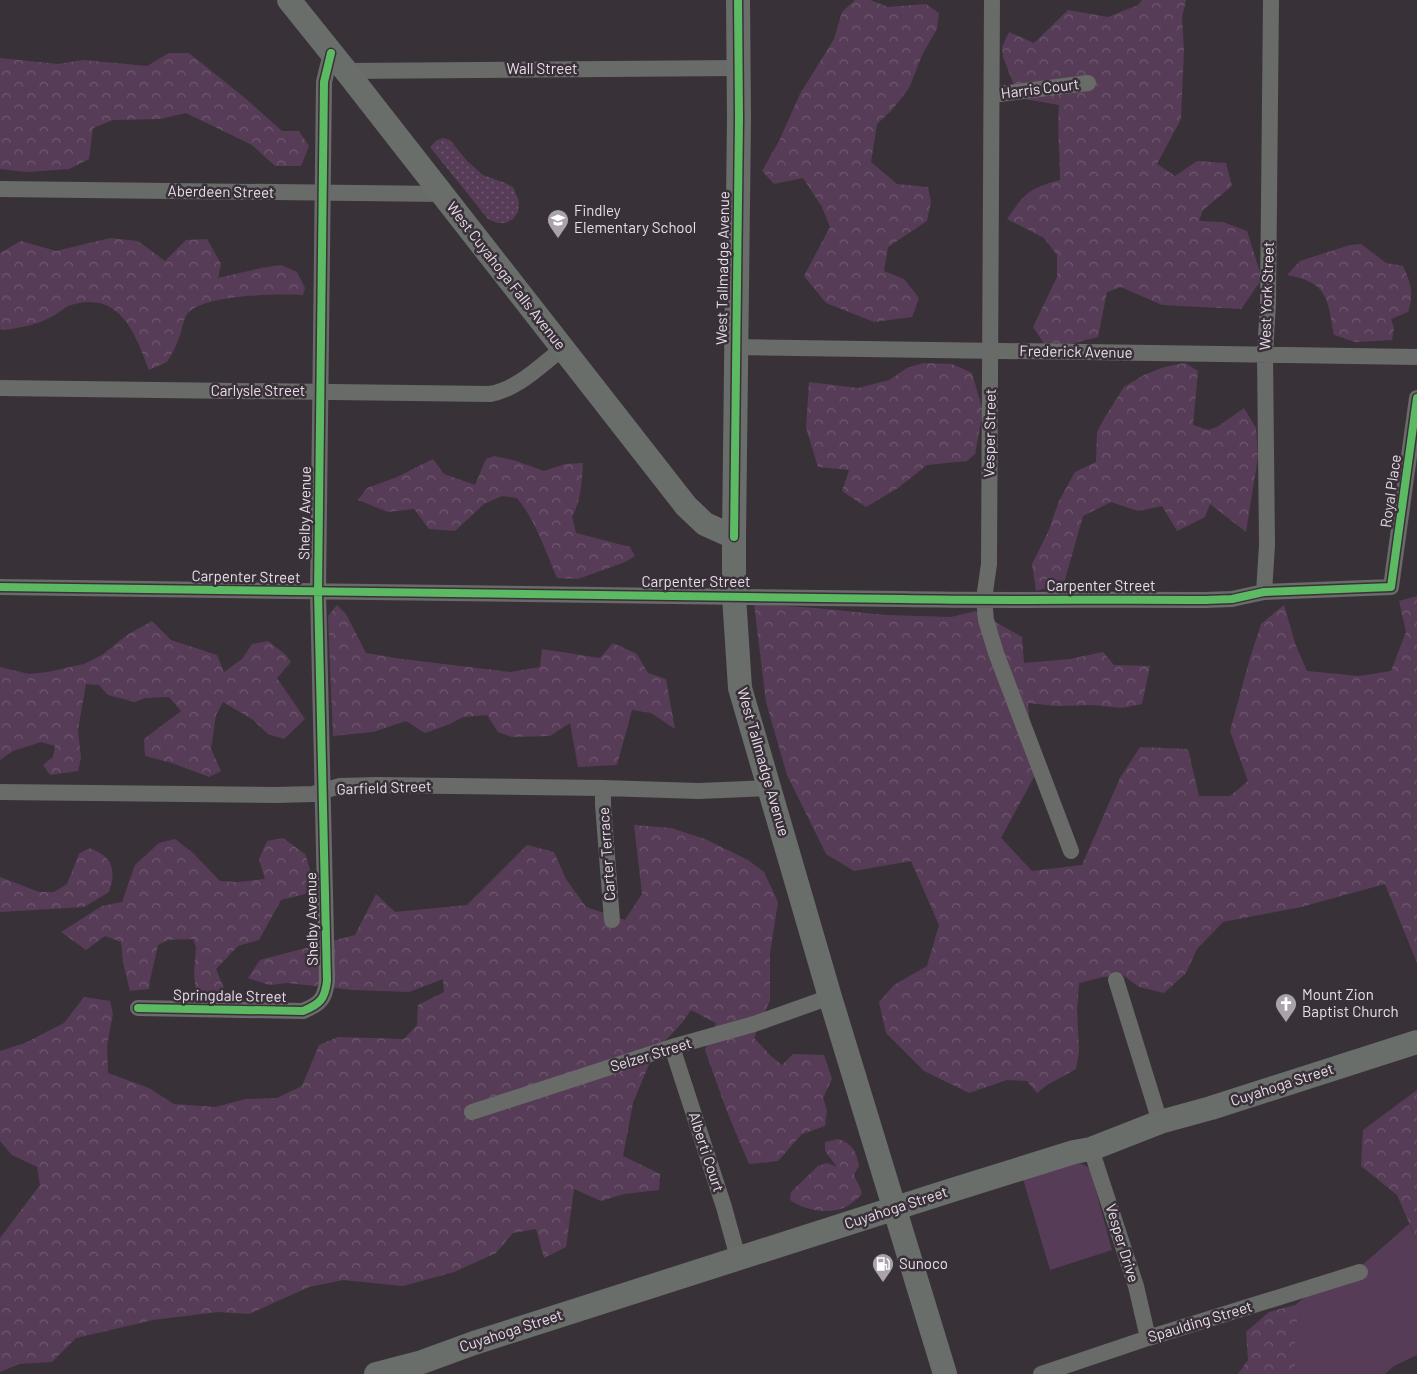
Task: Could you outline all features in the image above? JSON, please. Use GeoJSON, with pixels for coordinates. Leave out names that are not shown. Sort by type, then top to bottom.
{"type":"FeatureCollection","features":[{"type":"Feature","properties":{"kind":"street","name":"West Cuyahoga Falls Avenue"},"geometry":{"type":"LineString","coordinates":[[289,0],[686,506],[705,524],[734,537]]}},
{"type":"Feature","properties":{"kind":"street","name":"West Tallmadge Avenue"},"geometry":{"type":"LineString","coordinates":[[738,0],[734,596],[740,688],[830,997],[945,1374]]}},
{"type":"Feature","properties":{"kind":"street","name":"Vesper Street"},"geometry":{"type":"LineString","coordinates":[[992,0],[989,564],[984,599],[986,620],[996,653],[1071,851]]}},
{"type":"Feature","properties":{"kind":"street","name":"West York Street"},"geometry":{"type":"LineString","coordinates":[[1264,592],[1266,545],[1265,354],[1268,303],[1271,0]]}},
{"type":"Feature","properties":{"kind":"street","name":"Shelby Avenue"},"geometry":{"type":"LineString","coordinates":[[319,1003],[326,992],[327,981],[318,592],[324,82],[331,53]]}},
{"type":"Feature","properties":{"kind":"street","name":"Wall Street"},"geometry":{"type":"LineString","coordinates":[[346,71],[738,68]]}},
{"type":"Feature","properties":{"kind":"street","name":"Harris Court"},"geometry":{"type":"LineString","coordinates":[[992,95],[1088,83]]}},
{"type":"Feature","properties":{"kind":"street","name":"Aberdeen Street"},"geometry":{"type":"LineString","coordinates":[[0,189],[442,194]]}},
{"type":"Feature","properties":{"kind":"street","name":"Frederick Avenue"},"geometry":{"type":"LineString","coordinates":[[736,348],[1417,357]]}},
{"type":"Feature","properties":{"kind":"street","name":"Carlysle Street"},"geometry":{"type":"LineString","coordinates":[[0,388],[490,394],[502,392],[513,386],[562,349]]}},
{"type":"Feature","properties":{"kind":"street","name":"Royal Place"},"geometry":{"type":"LineString","coordinates":[[1391,587],[1417,398]]}},
{"type":"Feature","properties":{"kind":"street","name":"Carpenter Street"},"geometry":{"type":"LineString","coordinates":[[0,587],[318,592],[1205,600],[1232,599],[1264,592],[1391,587]]}},
{"type":"Feature","properties":{"kind":"street","name":"Garfield Street"},"geometry":{"type":"LineString","coordinates":[[0,792],[276,795],[313,794],[340,786],[377,785],[699,791],[769,788]]}},
{"type":"Feature","properties":{"kind":"street","name":"Carter Terrace"},"geometry":{"type":"LineString","coordinates":[[604,788],[603,804],[612,920]]}},
{"type":"Feature","properties":{"kind":"street"},"geometry":{"type":"LineString","coordinates":[[1116,980],[1160,1122]]}},
{"type":"Feature","properties":{"kind":"street","name":"Selzer Street"},"geometry":{"type":"LineString","coordinates":[[472,1112],[672,1047],[754,1024],[830,997]]}},
{"type":"Feature","properties":{"kind":"street","name":"Springdale Street"},"geometry":{"type":"LineString","coordinates":[[138,1008],[292,1012],[303,1011],[319,1003]]}},
{"type":"Feature","properties":{"kind":"street","name":"Cuyahoga Street"},"geometry":{"type":"LineString","coordinates":[[376,1374],[425,1368],[474,1342],[1023,1167],[1091,1149],[1160,1122],[1211,1108],[1417,1042]]}},
{"type":"Feature","properties":{"kind":"street","name":"Alberti Court"},"geometry":{"type":"LineString","coordinates":[[672,1047],[724,1207],[738,1258]]}},
{"type":"Feature","properties":{"kind":"street","name":"Vesper Drive"},"geometry":{"type":"LineString","coordinates":[[1091,1149],[1136,1286],[1148,1338]]}},
{"type":"Feature","properties":{"kind":"street","name":"Spaulding Street"},"geometry":{"type":"LineString","coordinates":[[1041,1374],[1148,1338],[1360,1272]]}},
{"type":"Feature","properties":{"kind":"green space"},"geometry":{"type":"Polygon","coordinates":[[[855,0],[870,0],[888,7],[926,4],[939,13],[937,29],[923,53],[909,88],[892,110],[877,124],[871,162],[897,184],[928,187],[931,202],[927,221],[888,247],[884,271],[904,279],[919,298],[912,317],[874,322],[826,303],[804,276],[830,227],[822,207],[803,178],[774,184],[762,171],[779,141],[800,94],[834,39],[842,12],[855,0]]]}},
{"type":"Feature","properties":{"kind":"green space"},"geometry":{"type":"Polygon","coordinates":[[[1142,0],[1186,0],[1182,17],[1184,50],[1181,119],[1157,164],[1175,176],[1197,161],[1226,163],[1232,186],[1203,210],[1199,221],[1223,222],[1247,231],[1262,279],[1241,309],[1162,305],[1121,287],[1107,292],[1098,337],[1070,344],[1045,345],[1033,327],[1057,277],[1057,255],[1044,238],[1007,219],[1024,197],[1034,189],[1060,180],[1059,105],[1019,98],[1003,57],[1002,47],[1009,32],[1034,43],[1068,10],[1108,17],[1138,5],[1142,0]]]}},
{"type":"Feature","properties":{"kind":"green space"},"geometry":{"type":"Polygon","coordinates":[[[169,53],[189,53],[245,98],[282,131],[299,131],[309,146],[301,166],[275,166],[252,145],[186,113],[160,119],[113,120],[93,128],[89,159],[69,169],[27,172],[0,169],[0,58],[58,64],[83,60],[147,66],[169,53]]]}},
{"type":"Feature","properties":{"kind":"green space"},"geometry":{"type":"Polygon","coordinates":[[[443,138],[450,140],[467,161],[483,175],[513,187],[519,202],[518,212],[513,219],[506,223],[497,223],[488,219],[430,147],[437,140],[443,138]]]}},
{"type":"Feature","properties":{"kind":"green space"},"geometry":{"type":"Polygon","coordinates":[[[110,238],[138,241],[165,261],[186,240],[207,239],[221,264],[218,278],[281,265],[297,272],[305,288],[303,295],[242,296],[209,302],[197,307],[186,316],[178,341],[167,362],[149,370],[131,329],[114,309],[102,304],[88,302],[71,305],[40,322],[28,326],[0,329],[0,253],[21,241],[56,251],[110,238]]]}},
{"type":"Feature","properties":{"kind":"green space"},"geometry":{"type":"Polygon","coordinates":[[[1361,244],[1386,263],[1403,266],[1408,278],[1411,289],[1410,305],[1408,312],[1391,319],[1394,328],[1392,340],[1355,342],[1334,335],[1330,311],[1324,294],[1311,283],[1301,278],[1287,275],[1300,261],[1350,245],[1361,244]]]}},
{"type":"Feature","properties":{"kind":"green space"},"geometry":{"type":"Polygon","coordinates":[[[923,363],[952,364],[972,373],[983,411],[975,454],[967,461],[927,465],[898,488],[866,507],[842,491],[849,470],[818,467],[806,428],[809,382],[858,388],[889,380],[907,368],[923,363]]]}},
{"type":"Feature","properties":{"kind":"green space"},"geometry":{"type":"Polygon","coordinates":[[[1185,363],[1198,371],[1193,425],[1208,430],[1217,427],[1244,408],[1256,428],[1258,457],[1246,532],[1210,504],[1205,517],[1177,531],[1162,506],[1138,511],[1111,502],[1083,516],[1064,583],[1036,591],[1032,564],[1048,532],[1059,501],[1075,472],[1096,462],[1097,432],[1124,387],[1144,375],[1164,367],[1185,363]]]}},
{"type":"Feature","properties":{"kind":"green space"},"geometry":{"type":"Polygon","coordinates":[[[494,456],[513,460],[544,471],[565,464],[583,463],[579,497],[572,517],[576,533],[630,547],[635,556],[625,562],[578,579],[557,578],[535,526],[517,498],[502,496],[484,504],[455,531],[429,529],[414,509],[388,512],[358,500],[367,488],[397,477],[433,459],[444,474],[475,485],[486,459],[494,456]]]}},
{"type":"Feature","properties":{"kind":"green space"},"geometry":{"type":"Polygon","coordinates":[[[1417,596],[1417,963],[1385,884],[1301,907],[1223,922],[1197,949],[1186,973],[1164,993],[1139,987],[1123,975],[1103,977],[1079,983],[1077,1010],[1079,1051],[1076,1069],[1047,1085],[1037,1093],[1027,1081],[1007,1080],[969,1093],[924,1071],[886,1033],[879,1002],[894,985],[927,966],[939,925],[911,861],[854,871],[826,854],[787,775],[766,702],[754,604],[886,615],[951,617],[976,611],[1022,637],[1024,663],[1070,659],[1103,652],[1114,665],[1150,666],[1142,704],[1121,708],[1028,703],[1034,777],[1001,838],[1032,871],[1082,865],[1120,778],[1140,747],[1188,749],[1199,796],[1230,796],[1248,781],[1230,731],[1261,624],[1284,605],[1296,646],[1307,671],[1359,676],[1391,671],[1406,632],[1399,601],[1417,596]]]}},
{"type":"Feature","properties":{"kind":"green space"},"geometry":{"type":"Polygon","coordinates":[[[337,605],[346,614],[366,653],[402,659],[511,672],[540,667],[542,649],[600,658],[613,643],[637,654],[648,673],[666,679],[675,729],[651,713],[632,710],[617,765],[578,767],[570,723],[550,736],[512,737],[498,732],[487,715],[463,717],[425,733],[406,721],[373,732],[333,736],[328,616],[337,605]]]}},
{"type":"Feature","properties":{"kind":"green space"},"geometry":{"type":"Polygon","coordinates":[[[152,621],[171,640],[217,655],[224,672],[242,659],[252,644],[268,641],[286,655],[291,662],[277,678],[305,719],[284,739],[268,734],[252,719],[223,702],[216,715],[211,749],[221,771],[209,777],[172,763],[145,756],[144,739],[181,711],[169,697],[145,698],[135,702],[108,695],[99,685],[86,684],[78,730],[81,758],[78,771],[50,775],[43,765],[53,757],[55,746],[41,742],[13,751],[0,760],[0,667],[29,674],[84,664],[102,655],[127,635],[152,621]]]}},
{"type":"Feature","properties":{"kind":"green space"},"geometry":{"type":"Polygon","coordinates":[[[634,825],[671,828],[705,839],[748,860],[764,872],[778,902],[770,953],[770,1000],[754,1038],[782,1065],[793,1054],[824,1055],[832,1079],[823,1098],[827,1110],[825,1126],[802,1134],[778,1161],[749,1164],[726,1109],[705,1050],[716,1023],[691,1010],[682,1023],[663,1043],[650,1062],[633,1103],[623,1156],[660,1174],[659,1190],[624,1194],[601,1201],[574,1189],[566,1247],[544,1258],[536,1229],[513,1233],[496,1253],[454,1272],[403,1286],[343,1280],[309,1287],[249,1314],[218,1312],[153,1320],[76,1338],[52,1362],[19,1364],[0,1372],[0,1238],[40,1185],[37,1167],[12,1155],[0,1141],[0,1051],[25,1043],[64,1023],[84,997],[110,1001],[113,1014],[107,1045],[108,1073],[149,1088],[174,1104],[215,1107],[246,1099],[277,1098],[302,1086],[319,1045],[338,1037],[404,1039],[417,1025],[418,1005],[444,992],[443,979],[409,992],[353,990],[287,983],[269,985],[248,978],[260,960],[355,935],[376,894],[395,912],[467,905],[527,845],[554,852],[566,879],[586,907],[625,920],[642,894],[634,825]]]}},
{"type":"Feature","properties":{"kind":"green space"},"geometry":{"type":"Polygon","coordinates":[[[283,838],[305,854],[315,884],[305,894],[281,900],[259,940],[238,946],[216,969],[225,991],[214,1001],[197,999],[194,975],[196,947],[193,939],[168,940],[158,945],[149,989],[130,991],[123,963],[121,942],[105,936],[86,950],[61,932],[102,906],[122,902],[135,865],[159,843],[175,839],[193,853],[220,881],[238,882],[265,879],[259,859],[267,841],[283,838]]]}},
{"type":"Feature","properties":{"kind":"green space"},"geometry":{"type":"Polygon","coordinates":[[[89,848],[103,855],[111,864],[112,877],[109,892],[84,907],[0,912],[0,877],[39,892],[54,892],[67,884],[79,854],[89,848]]]}},
{"type":"Feature","properties":{"kind":"green space"},"geometry":{"type":"Polygon","coordinates":[[[1417,1090],[1417,1241],[1397,1195],[1361,1166],[1363,1130],[1417,1090]]]}},
{"type":"Feature","properties":{"kind":"green space"},"geometry":{"type":"Polygon","coordinates":[[[839,1139],[848,1144],[857,1156],[859,1166],[854,1174],[861,1190],[861,1195],[845,1207],[829,1211],[813,1210],[790,1200],[791,1192],[818,1166],[827,1163],[837,1167],[825,1151],[825,1142],[839,1139]]]}},
{"type":"Feature","properties":{"kind":"green space"},"geometry":{"type":"Polygon","coordinates":[[[1075,1161],[1090,1168],[1112,1250],[1050,1270],[1023,1179],[1075,1161]]]}},
{"type":"Feature","properties":{"kind":"green space"},"geometry":{"type":"Polygon","coordinates":[[[1409,1224],[1417,1241],[1417,1355],[1394,1366],[1385,1374],[1295,1374],[1295,1326],[1301,1314],[1295,1305],[1309,1294],[1359,1268],[1409,1224]]]}},
{"type":"Feature","properties":{"kind":"green space"},"geometry":{"type":"Polygon","coordinates":[[[1295,1305],[1301,1314],[1295,1326],[1295,1374],[1238,1374],[1248,1360],[1246,1332],[1269,1312],[1295,1305]]]}},
{"type":"Feature","properties":{"kind":"cycle path"},"geometry":{"type":"LineString","coordinates":[[734,537],[739,118],[738,0]]}},
{"type":"Feature","properties":{"kind":"cycle path"},"geometry":{"type":"LineString","coordinates":[[138,1008],[303,1011],[321,1000],[326,987],[318,592],[324,82],[331,53]]}},
{"type":"Feature","properties":{"kind":"cycle path"},"geometry":{"type":"LineString","coordinates":[[0,587],[940,600],[1205,600],[1232,599],[1264,592],[1391,587],[1417,398]]}},
{"type":"Feature","properties":{"kind":"place","name":"Findley Elementary School"},"geometry":{"type":"Point","coordinates":[558,239]}},
{"type":"Feature","properties":{"kind":"place","name":"Mount Zion Baptist Church"},"geometry":{"type":"Point","coordinates":[1286,1023]}},
{"type":"Feature","properties":{"kind":"place","name":"Sunoco"},"geometry":{"type":"Point","coordinates":[883,1283]}}]}
